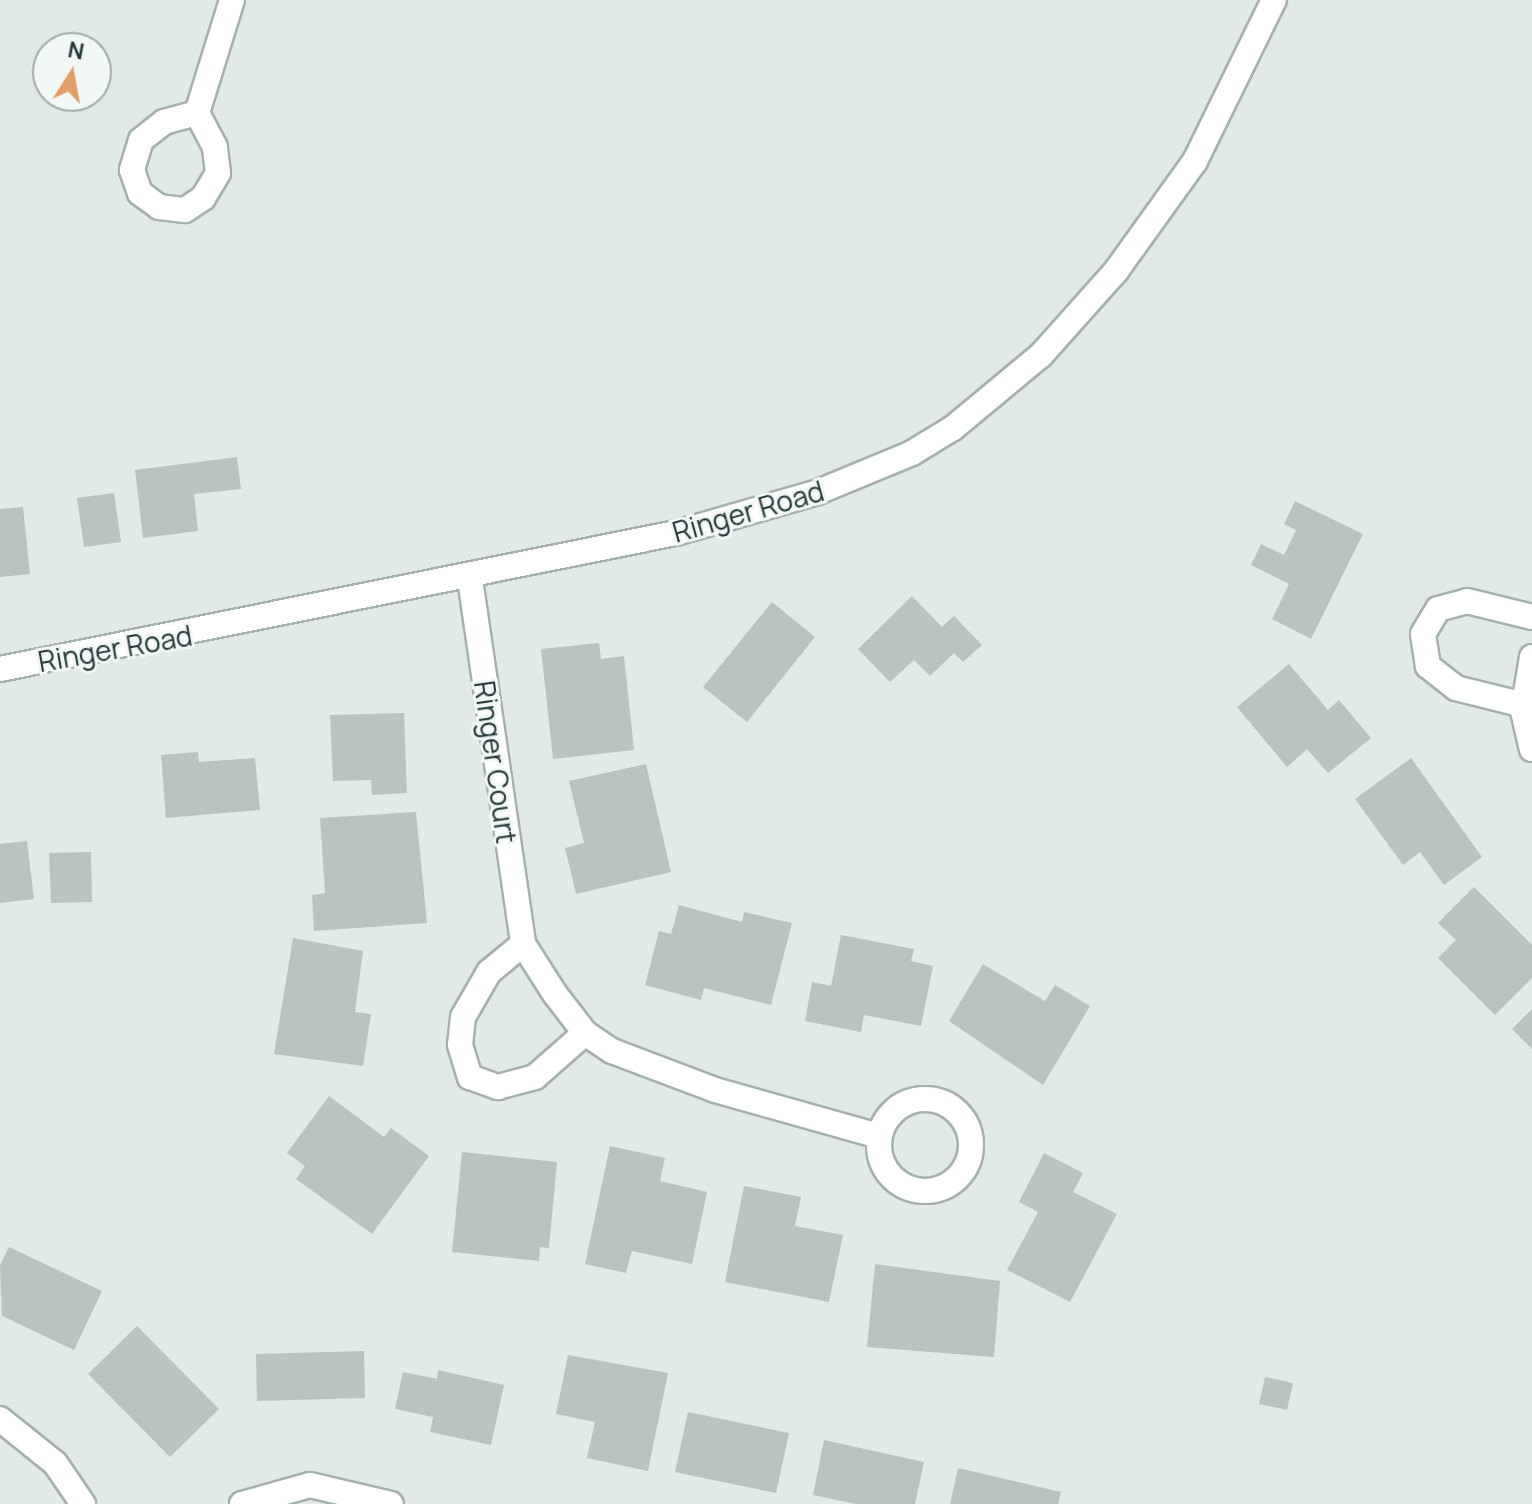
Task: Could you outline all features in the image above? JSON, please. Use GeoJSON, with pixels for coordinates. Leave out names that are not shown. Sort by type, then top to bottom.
{"type":"FeatureCollection","features":[{"type":"Feature","properties":{"kind":"street"},"geometry":{"type":"LineString","coordinates":[[197,113],[232,0]]}},
{"type":"Feature","properties":{"kind":"street","name":"Ringer Road"},"geometry":{"type":"LineString","coordinates":[[0,669],[470,579],[782,504],[862,476],[953,428],[1068,327],[1162,212],[1228,101],[1274,0]]}},
{"type":"Feature","properties":{"kind":"street","name":"Ringer Court"},"geometry":{"type":"LineString","coordinates":[[470,579],[523,944],[585,1033],[612,1051],[715,1090],[879,1136]]}},
{"type":"Feature","properties":{"kind":"street"},"geometry":{"type":"LineString","coordinates":[[1524,705],[1456,688],[1428,666],[1423,634],[1438,609],[1467,601],[1532,617]]}},
{"type":"Feature","properties":{"kind":"street"},"geometry":{"type":"LineString","coordinates":[[1532,657],[1524,705],[1532,749]]}},
{"type":"Feature","properties":{"kind":"street"},"geometry":{"type":"LineString","coordinates":[[523,944],[489,972],[463,1017],[460,1045],[470,1077],[498,1087],[535,1077],[585,1033]]}},
{"type":"Feature","properties":{"kind":"street"},"geometry":{"type":"LineString","coordinates":[[0,1419],[55,1463],[83,1504]]}},
{"type":"Feature","properties":{"kind":"street"},"geometry":{"type":"LineString","coordinates":[[242,1504],[310,1485],[391,1504]]}},
{"type":"Feature","properties":{"kind":"building"},"geometry":{"type":"Polygon","coordinates":[[[237,457],[241,489],[194,494],[198,531],[143,538],[135,470],[237,457]]]}},
{"type":"Feature","properties":{"kind":"building"},"geometry":{"type":"Polygon","coordinates":[[[114,493],[121,542],[84,547],[77,498],[114,493]]]}},
{"type":"Feature","properties":{"kind":"building"},"geometry":{"type":"Polygon","coordinates":[[[1295,501],[1363,534],[1311,639],[1272,619],[1289,584],[1251,565],[1261,544],[1284,555],[1296,530],[1284,524],[1295,501]]]}},
{"type":"Feature","properties":{"kind":"building"},"geometry":{"type":"Polygon","coordinates":[[[23,507],[30,574],[0,577],[0,509],[23,507]]]}},
{"type":"Feature","properties":{"kind":"building"},"geometry":{"type":"Polygon","coordinates":[[[912,596],[942,627],[954,616],[982,645],[963,662],[954,653],[930,676],[914,660],[890,682],[858,649],[912,596]]]}},
{"type":"Feature","properties":{"kind":"building"},"geometry":{"type":"Polygon","coordinates":[[[772,602],[815,637],[747,722],[703,687],[772,602]]]}},
{"type":"Feature","properties":{"kind":"building"},"geometry":{"type":"Polygon","coordinates":[[[599,643],[601,659],[624,656],[634,750],[553,759],[541,649],[599,643]]]}},
{"type":"Feature","properties":{"kind":"building"},"geometry":{"type":"Polygon","coordinates":[[[1289,664],[1328,710],[1339,700],[1371,738],[1328,773],[1307,749],[1287,767],[1237,707],[1289,664]]]}},
{"type":"Feature","properties":{"kind":"building"},"geometry":{"type":"Polygon","coordinates":[[[404,713],[407,793],[372,795],[371,780],[333,781],[330,715],[404,713]]]}},
{"type":"Feature","properties":{"kind":"building"},"geometry":{"type":"Polygon","coordinates":[[[198,752],[199,762],[255,758],[260,810],[166,818],[161,755],[198,752]]]}},
{"type":"Feature","properties":{"kind":"building"},"geometry":{"type":"Polygon","coordinates":[[[1411,758],[1482,857],[1444,885],[1420,852],[1403,865],[1355,799],[1411,758]]]}},
{"type":"Feature","properties":{"kind":"building"},"geometry":{"type":"Polygon","coordinates":[[[646,764],[671,872],[576,894],[565,848],[584,843],[569,781],[646,764]]]}},
{"type":"Feature","properties":{"kind":"building"},"geometry":{"type":"Polygon","coordinates":[[[416,812],[427,923],[314,931],[312,895],[325,893],[320,818],[416,812]]]}},
{"type":"Feature","properties":{"kind":"building"},"geometry":{"type":"Polygon","coordinates":[[[27,841],[34,899],[0,903],[0,844],[27,841]]]}},
{"type":"Feature","properties":{"kind":"building"},"geometry":{"type":"Polygon","coordinates":[[[91,852],[92,902],[51,903],[49,853],[91,852]]]}},
{"type":"Feature","properties":{"kind":"building"},"geometry":{"type":"Polygon","coordinates":[[[1474,887],[1532,945],[1532,978],[1495,1015],[1438,958],[1456,940],[1438,923],[1474,887]]]}},
{"type":"Feature","properties":{"kind":"building"},"geometry":{"type":"Polygon","coordinates":[[[679,905],[742,922],[744,912],[792,923],[771,1005],[704,988],[701,1000],[645,985],[659,931],[671,934],[679,905]]]}},
{"type":"Feature","properties":{"kind":"building"},"geometry":{"type":"Polygon","coordinates":[[[841,935],[914,949],[911,961],[933,966],[921,1026],[864,1015],[861,1032],[805,1021],[812,982],[831,986],[841,935]]]}},
{"type":"Feature","properties":{"kind":"building"},"geometry":{"type":"Polygon","coordinates":[[[293,938],[363,951],[355,1012],[371,1014],[363,1066],[274,1054],[293,938]]]}},
{"type":"Feature","properties":{"kind":"building"},"geometry":{"type":"Polygon","coordinates":[[[983,964],[1045,1001],[1055,985],[1090,1006],[1043,1085],[949,1021],[983,964]]]}},
{"type":"Feature","properties":{"kind":"building"},"geometry":{"type":"Polygon","coordinates":[[[1532,1009],[1532,1049],[1512,1029],[1532,1009]]]}},
{"type":"Feature","properties":{"kind":"building"},"geometry":{"type":"Polygon","coordinates":[[[329,1096],[384,1137],[391,1128],[429,1156],[372,1234],[296,1179],[305,1166],[287,1153],[329,1096]]]}},
{"type":"Feature","properties":{"kind":"building"},"geometry":{"type":"Polygon","coordinates":[[[610,1146],[665,1158],[660,1181],[707,1192],[692,1264],[632,1251],[626,1273],[585,1264],[610,1146]]]}},
{"type":"Feature","properties":{"kind":"building"},"geometry":{"type":"Polygon","coordinates":[[[462,1152],[557,1162],[549,1248],[540,1247],[539,1261],[452,1252],[462,1152]]]}},
{"type":"Feature","properties":{"kind":"building"},"geometry":{"type":"Polygon","coordinates":[[[1044,1153],[1083,1173],[1073,1192],[1117,1214],[1070,1302],[1007,1270],[1038,1212],[1019,1202],[1044,1153]]]}},
{"type":"Feature","properties":{"kind":"building"},"geometry":{"type":"Polygon","coordinates":[[[744,1186],[801,1197],[795,1226],[843,1235],[829,1302],[725,1282],[744,1186]]]}},
{"type":"Feature","properties":{"kind":"building"},"geometry":{"type":"Polygon","coordinates":[[[9,1247],[102,1291],[74,1350],[2,1316],[0,1265],[9,1247]]]}},
{"type":"Feature","properties":{"kind":"building"},"geometry":{"type":"Polygon","coordinates":[[[875,1264],[1000,1281],[994,1357],[867,1347],[875,1264]]]}},
{"type":"Feature","properties":{"kind":"building"},"geometry":{"type":"Polygon","coordinates":[[[137,1326],[219,1409],[170,1457],[88,1374],[137,1326]]]}},
{"type":"Feature","properties":{"kind":"building"},"geometry":{"type":"Polygon","coordinates":[[[364,1351],[365,1398],[257,1401],[256,1354],[364,1351]]]}},
{"type":"Feature","properties":{"kind":"building"},"geometry":{"type":"Polygon","coordinates":[[[568,1355],[668,1373],[648,1471],[587,1458],[595,1422],[556,1414],[568,1355]]]}},
{"type":"Feature","properties":{"kind":"building"},"geometry":{"type":"Polygon","coordinates":[[[438,1370],[504,1385],[491,1445],[430,1432],[433,1417],[395,1409],[403,1372],[437,1379],[438,1370]]]}},
{"type":"Feature","properties":{"kind":"building"},"geometry":{"type":"Polygon","coordinates":[[[1265,1377],[1293,1383],[1287,1410],[1259,1404],[1265,1377]]]}},
{"type":"Feature","properties":{"kind":"building"},"geometry":{"type":"Polygon","coordinates":[[[688,1412],[789,1433],[776,1493],[675,1472],[688,1412]]]}},
{"type":"Feature","properties":{"kind":"building"},"geometry":{"type":"Polygon","coordinates":[[[824,1440],[924,1462],[915,1504],[856,1504],[813,1495],[824,1440]]]}},
{"type":"Feature","properties":{"kind":"building"},"geometry":{"type":"Polygon","coordinates":[[[958,1468],[1061,1492],[1058,1504],[950,1504],[958,1468]]]}}]}
